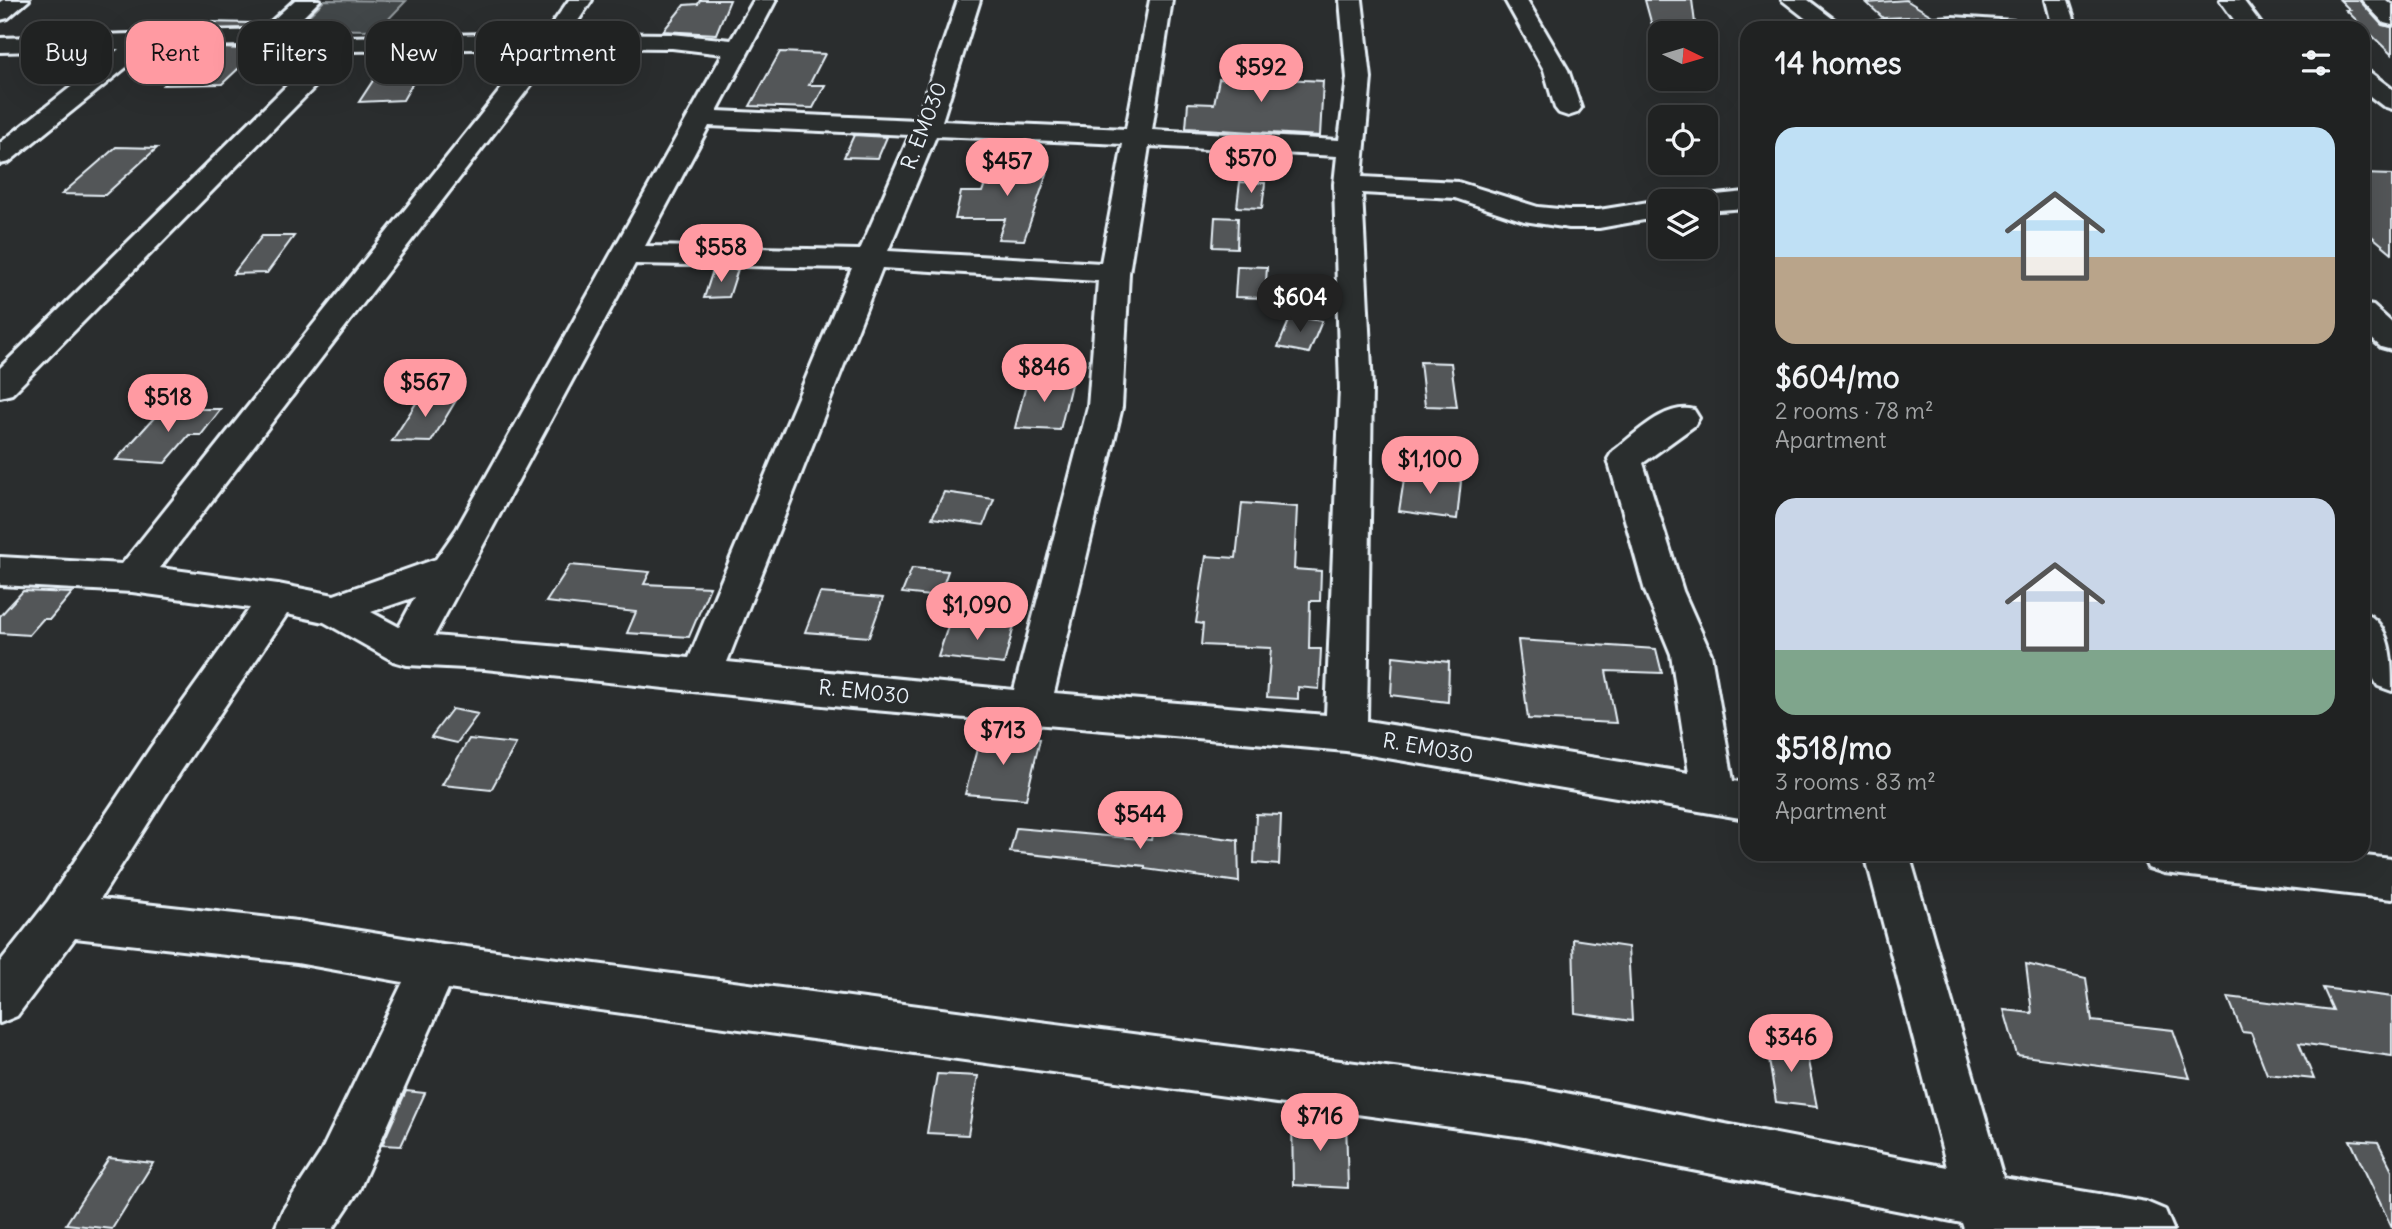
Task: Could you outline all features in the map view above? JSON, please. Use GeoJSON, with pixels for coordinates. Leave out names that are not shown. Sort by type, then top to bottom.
{"type":"FeatureCollection","features":[{"type":"Feature","properties":{"kind":"street"},"geometry":{"type":"LineString","coordinates":[[0,13],[18,0]]}},
{"type":"Feature","properties":{"kind":"street"},"geometry":{"type":"LineString","coordinates":[[286,21],[309,0]]}},
{"type":"Feature","properties":{"kind":"street"},"geometry":{"type":"LineString","coordinates":[[567,21],[582,0]]}},
{"type":"Feature","properties":{"kind":"street"},"geometry":{"type":"LineString","coordinates":[[407,650],[449,569],[471,537],[765,0]]}},
{"type":"Feature","properties":{"kind":"street","name":"R. EM030"},"geometry":{"type":"LineString","coordinates":[[970,0],[927,127],[702,674],[851,692],[1346,734],[1730,799]]}},
{"type":"Feature","properties":{"kind":"street"},"geometry":{"type":"LineString","coordinates":[[1030,707],[1105,407],[1114,273],[1161,0]]}},
{"type":"Feature","properties":{"kind":"street"},"geometry":{"type":"LineString","coordinates":[[1346,734],[1356,388],[1348,184],[1359,78],[1351,0]]}},
{"type":"Feature","properties":{"kind":"street"},"geometry":{"type":"LineString","coordinates":[[1516,0],[1556,70],[1568,108]]}},
{"type":"Feature","properties":{"kind":"street"},"geometry":{"type":"LineString","coordinates":[[1793,0],[1823,21]]}},
{"type":"Feature","properties":{"kind":"street"},"geometry":{"type":"LineString","coordinates":[[2057,0],[2062,21]]}},
{"type":"Feature","properties":{"kind":"street"},"geometry":{"type":"LineString","coordinates":[[2231,0],[2247,21]]}},
{"type":"Feature","properties":{"kind":"street"},"geometry":{"type":"LineString","coordinates":[[2373,0],[2392,18]]}},
{"type":"Feature","properties":{"kind":"street"},"geometry":{"type":"LineString","coordinates":[[352,44],[476,41]]}},
{"type":"Feature","properties":{"kind":"street"},"geometry":{"type":"LineString","coordinates":[[640,41],[737,47]]}},
{"type":"Feature","properties":{"kind":"street"},"geometry":{"type":"LineString","coordinates":[[0,45],[126,42]]}},
{"type":"Feature","properties":{"kind":"street"},"geometry":{"type":"LineString","coordinates":[[0,156],[126,55]]}},
{"type":"Feature","properties":{"kind":"street"},"geometry":{"type":"LineString","coordinates":[[2370,76],[2392,76]]}},
{"type":"Feature","properties":{"kind":"street"},"geometry":{"type":"LineString","coordinates":[[2370,83],[2392,101]]}},
{"type":"Feature","properties":{"kind":"street"},"geometry":{"type":"LineString","coordinates":[[0,387],[303,84]]}},
{"type":"Feature","properties":{"kind":"street"},"geometry":{"type":"LineString","coordinates":[[131,578],[518,84]]}},
{"type":"Feature","properties":{"kind":"street"},"geometry":{"type":"LineString","coordinates":[[701,118],[1351,149]]}},
{"type":"Feature","properties":{"kind":"street"},"geometry":{"type":"LineString","coordinates":[[1348,184],[1458,190],[1534,215],[1569,219],[1599,219],[1648,210]]}},
{"type":"Feature","properties":{"kind":"street"},"geometry":{"type":"LineString","coordinates":[[1718,202],[1740,200]]}},
{"type":"Feature","properties":{"kind":"street"},"geometry":{"type":"LineString","coordinates":[[626,255],[871,259],[1114,273]]}},
{"type":"Feature","properties":{"kind":"street"},"geometry":{"type":"LineString","coordinates":[[2370,320],[2392,340]]}},
{"type":"Feature","properties":{"kind":"street"},"geometry":{"type":"LineString","coordinates":[[1682,418],[1625,459],[1664,590],[1691,654],[1730,799]]}},
{"type":"Feature","properties":{"kind":"street"},"geometry":{"type":"LineString","coordinates":[[334,609],[390,592],[449,569]]}},
{"type":"Feature","properties":{"kind":"street"},"geometry":{"type":"LineString","coordinates":[[1,572],[131,578],[278,598],[334,609],[407,650],[485,654],[702,674]]}},
{"type":"Feature","properties":{"kind":"street"},"geometry":{"type":"LineString","coordinates":[[0,1000],[64,916],[166,759],[278,598]]}},
{"type":"Feature","properties":{"kind":"street"},"geometry":{"type":"LineString","coordinates":[[2370,640],[2392,675]]}},
{"type":"Feature","properties":{"kind":"street"},"geometry":{"type":"LineString","coordinates":[[1888,861],[1987,1215]]}},
{"type":"Feature","properties":{"kind":"street"},"geometry":{"type":"LineString","coordinates":[[2228,861],[2392,879]]}},
{"type":"Feature","properties":{"kind":"street"},"geometry":{"type":"LineString","coordinates":[[64,916],[297,942],[435,965],[1524,1111],[1987,1215],[2146,1229]]}},
{"type":"Feature","properties":{"kind":"street"},"geometry":{"type":"LineString","coordinates":[[302,1229],[340,1171],[435,965]]}},
{"type":"Feature","properties":{"kind":"shaded area"},"geometry":{"type":"Polygon","coordinates":[[[325,0],[406,1],[387,21],[366,21],[366,30],[352,30],[352,21],[303,21],[325,0]]]}},
{"type":"Feature","properties":{"kind":"building"},"geometry":{"type":"Polygon","coordinates":[[[700,0],[730,0],[716,34],[663,31],[684,5],[698,4],[700,0]]]}},
{"type":"Feature","properties":{"kind":"building"},"geometry":{"type":"Polygon","coordinates":[[[1645,0],[1692,0],[1695,21],[1651,21],[1645,0]]]}},
{"type":"Feature","properties":{"kind":"building"},"geometry":{"type":"Polygon","coordinates":[[[1906,0],[1932,16],[1883,18],[1867,3],[1906,0]]]}},
{"type":"Feature","properties":{"kind":"building"},"geometry":{"type":"Polygon","coordinates":[[[2340,0],[2359,0],[2382,25],[2392,27],[2392,55],[2370,33],[2370,21],[2357,21],[2346,10],[2350,10],[2340,0]]]}},
{"type":"Feature","properties":{"kind":"building"},"geometry":{"type":"Polygon","coordinates":[[[224,22],[238,23],[238,28],[224,28],[224,22]]]}},
{"type":"Feature","properties":{"kind":"building"},"geometry":{"type":"Polygon","coordinates":[[[224,48],[238,49],[238,69],[224,82],[224,48]]]}},
{"type":"Feature","properties":{"kind":"building"},"geometry":{"type":"Polygon","coordinates":[[[780,52],[825,54],[809,85],[825,85],[813,108],[750,106],[780,52]]]}},
{"type":"Feature","properties":{"kind":"building"},"geometry":{"type":"Polygon","coordinates":[[[1236,55],[1264,57],[1261,78],[1323,81],[1320,136],[1186,128],[1188,103],[1214,104],[1219,79],[1235,80],[1236,55]]]}},
{"type":"Feature","properties":{"kind":"building"},"geometry":{"type":"Polygon","coordinates":[[[371,84],[412,84],[403,100],[359,102],[371,84]]]}},
{"type":"Feature","properties":{"kind":"building"},"geometry":{"type":"Polygon","coordinates":[[[854,135],[887,137],[878,158],[844,157],[854,135]]]}},
{"type":"Feature","properties":{"kind":"building"},"geometry":{"type":"Polygon","coordinates":[[[116,147],[157,148],[105,195],[62,194],[116,147]]]}},
{"type":"Feature","properties":{"kind":"building"},"geometry":{"type":"Polygon","coordinates":[[[993,162],[1050,165],[1024,240],[998,239],[1005,219],[955,219],[961,192],[982,192],[993,162]]]}},
{"type":"Feature","properties":{"kind":"building"},"geometry":{"type":"Polygon","coordinates":[[[2370,174],[2392,175],[2392,253],[2370,235],[2370,174]]]}},
{"type":"Feature","properties":{"kind":"building"},"geometry":{"type":"Polygon","coordinates":[[[1240,182],[1265,183],[1262,208],[1237,207],[1240,182]]]}},
{"type":"Feature","properties":{"kind":"building"},"geometry":{"type":"Polygon","coordinates":[[[1215,217],[1238,218],[1237,248],[1213,247],[1215,217]]]}},
{"type":"Feature","properties":{"kind":"building"},"geometry":{"type":"Polygon","coordinates":[[[262,236],[294,236],[267,273],[233,274],[262,236]]]}},
{"type":"Feature","properties":{"kind":"building"},"geometry":{"type":"Polygon","coordinates":[[[1237,266],[1267,267],[1265,298],[1235,297],[1237,266]]]}},
{"type":"Feature","properties":{"kind":"building"},"geometry":{"type":"Polygon","coordinates":[[[738,269],[729,297],[704,298],[713,270],[738,269]]]}},
{"type":"Feature","properties":{"kind":"building"},"geometry":{"type":"Polygon","coordinates":[[[1291,316],[1322,321],[1309,353],[1278,347],[1291,316]]]}},
{"type":"Feature","properties":{"kind":"building"},"geometry":{"type":"Polygon","coordinates":[[[1420,362],[1451,363],[1457,407],[1425,406],[1420,362]]]}},
{"type":"Feature","properties":{"kind":"building"},"geometry":{"type":"Polygon","coordinates":[[[1028,377],[1072,380],[1060,430],[1015,428],[1028,377]]]}},
{"type":"Feature","properties":{"kind":"building"},"geometry":{"type":"Polygon","coordinates":[[[420,397],[458,397],[431,442],[392,441],[420,397]]]}},
{"type":"Feature","properties":{"kind":"building"},"geometry":{"type":"Polygon","coordinates":[[[162,409],[221,409],[201,435],[189,435],[165,463],[116,460],[162,409]]]}},
{"type":"Feature","properties":{"kind":"building"},"geometry":{"type":"Polygon","coordinates":[[[1405,473],[1461,481],[1457,519],[1399,511],[1405,473]]]}},
{"type":"Feature","properties":{"kind":"building"},"geometry":{"type":"Polygon","coordinates":[[[944,492],[994,499],[984,525],[932,518],[944,492]]]}},
{"type":"Feature","properties":{"kind":"building"},"geometry":{"type":"Polygon","coordinates":[[[1242,503],[1297,507],[1294,569],[1321,571],[1320,601],[1310,601],[1309,649],[1321,649],[1319,689],[1298,687],[1298,699],[1267,697],[1271,648],[1201,645],[1203,624],[1196,623],[1206,556],[1236,558],[1242,503]]]}},
{"type":"Feature","properties":{"kind":"building"},"geometry":{"type":"Polygon","coordinates":[[[570,565],[650,572],[644,584],[710,587],[689,637],[627,633],[636,612],[546,602],[570,565]]]}},
{"type":"Feature","properties":{"kind":"building"},"geometry":{"type":"Polygon","coordinates":[[[912,568],[948,571],[939,597],[902,593],[912,568]]]}},
{"type":"Feature","properties":{"kind":"building"},"geometry":{"type":"Polygon","coordinates":[[[23,591],[72,593],[50,619],[43,619],[29,635],[0,633],[0,616],[23,591]]]}},
{"type":"Feature","properties":{"kind":"building"},"geometry":{"type":"Polygon","coordinates":[[[820,593],[883,598],[869,637],[805,632],[820,593]]]}},
{"type":"Feature","properties":{"kind":"building"},"geometry":{"type":"Polygon","coordinates":[[[950,620],[1014,626],[1004,664],[938,657],[950,620]]]}},
{"type":"Feature","properties":{"kind":"building"},"geometry":{"type":"Polygon","coordinates":[[[1518,640],[1656,649],[1662,673],[1606,671],[1616,723],[1528,719],[1518,640]]]}},
{"type":"Feature","properties":{"kind":"building"},"geometry":{"type":"Polygon","coordinates":[[[1393,656],[1449,662],[1448,702],[1391,695],[1393,656]]]}},
{"type":"Feature","properties":{"kind":"building"},"geometry":{"type":"Polygon","coordinates":[[[452,709],[478,714],[457,743],[431,737],[452,709]]]}},
{"type":"Feature","properties":{"kind":"building"},"geometry":{"type":"Polygon","coordinates":[[[981,734],[1040,739],[1026,799],[965,794],[981,734]]]}},
{"type":"Feature","properties":{"kind":"building"},"geometry":{"type":"Polygon","coordinates":[[[469,739],[516,744],[491,790],[442,785],[469,739]]]}},
{"type":"Feature","properties":{"kind":"building"},"geometry":{"type":"Polygon","coordinates":[[[1256,814],[1281,815],[1279,865],[1254,863],[1256,814]]]}},
{"type":"Feature","properties":{"kind":"building"},"geometry":{"type":"Polygon","coordinates":[[[1016,828],[1151,840],[1153,829],[1238,840],[1239,882],[1145,869],[1145,866],[1010,852],[1016,828]]]}},
{"type":"Feature","properties":{"kind":"building"},"geometry":{"type":"Polygon","coordinates":[[[1573,939],[1628,947],[1632,1021],[1575,1013],[1573,939]]]}},
{"type":"Feature","properties":{"kind":"building"},"geometry":{"type":"Polygon","coordinates":[[[2026,964],[2086,978],[2092,1021],[2173,1030],[2190,1078],[2017,1055],[2004,1010],[2032,1013],[2026,964]]]}},
{"type":"Feature","properties":{"kind":"building"},"geometry":{"type":"Polygon","coordinates":[[[2323,988],[2392,997],[2392,1056],[2299,1043],[2314,1079],[2267,1074],[2251,1033],[2242,1032],[2228,997],[2333,1010],[2323,988]]]}},
{"type":"Feature","properties":{"kind":"building"},"geometry":{"type":"Polygon","coordinates":[[[1766,1042],[1805,1046],[1817,1107],[1776,1102],[1766,1042]]]}},
{"type":"Feature","properties":{"kind":"building"},"geometry":{"type":"Polygon","coordinates":[[[937,1074],[978,1076],[968,1135],[927,1133],[937,1074]]]}},
{"type":"Feature","properties":{"kind":"building"},"geometry":{"type":"Polygon","coordinates":[[[406,1091],[425,1093],[401,1146],[382,1145],[406,1091]]]}},
{"type":"Feature","properties":{"kind":"building"},"geometry":{"type":"Polygon","coordinates":[[[1292,1119],[1346,1121],[1348,1188],[1293,1185],[1292,1119]]]}},
{"type":"Feature","properties":{"kind":"building"},"geometry":{"type":"Polygon","coordinates":[[[2350,1140],[2378,1142],[2392,1170],[2392,1228],[2350,1140]]]}},
{"type":"Feature","properties":{"kind":"building"},"geometry":{"type":"Polygon","coordinates":[[[109,1158],[153,1163],[112,1229],[66,1224],[109,1158]]]}}]}
